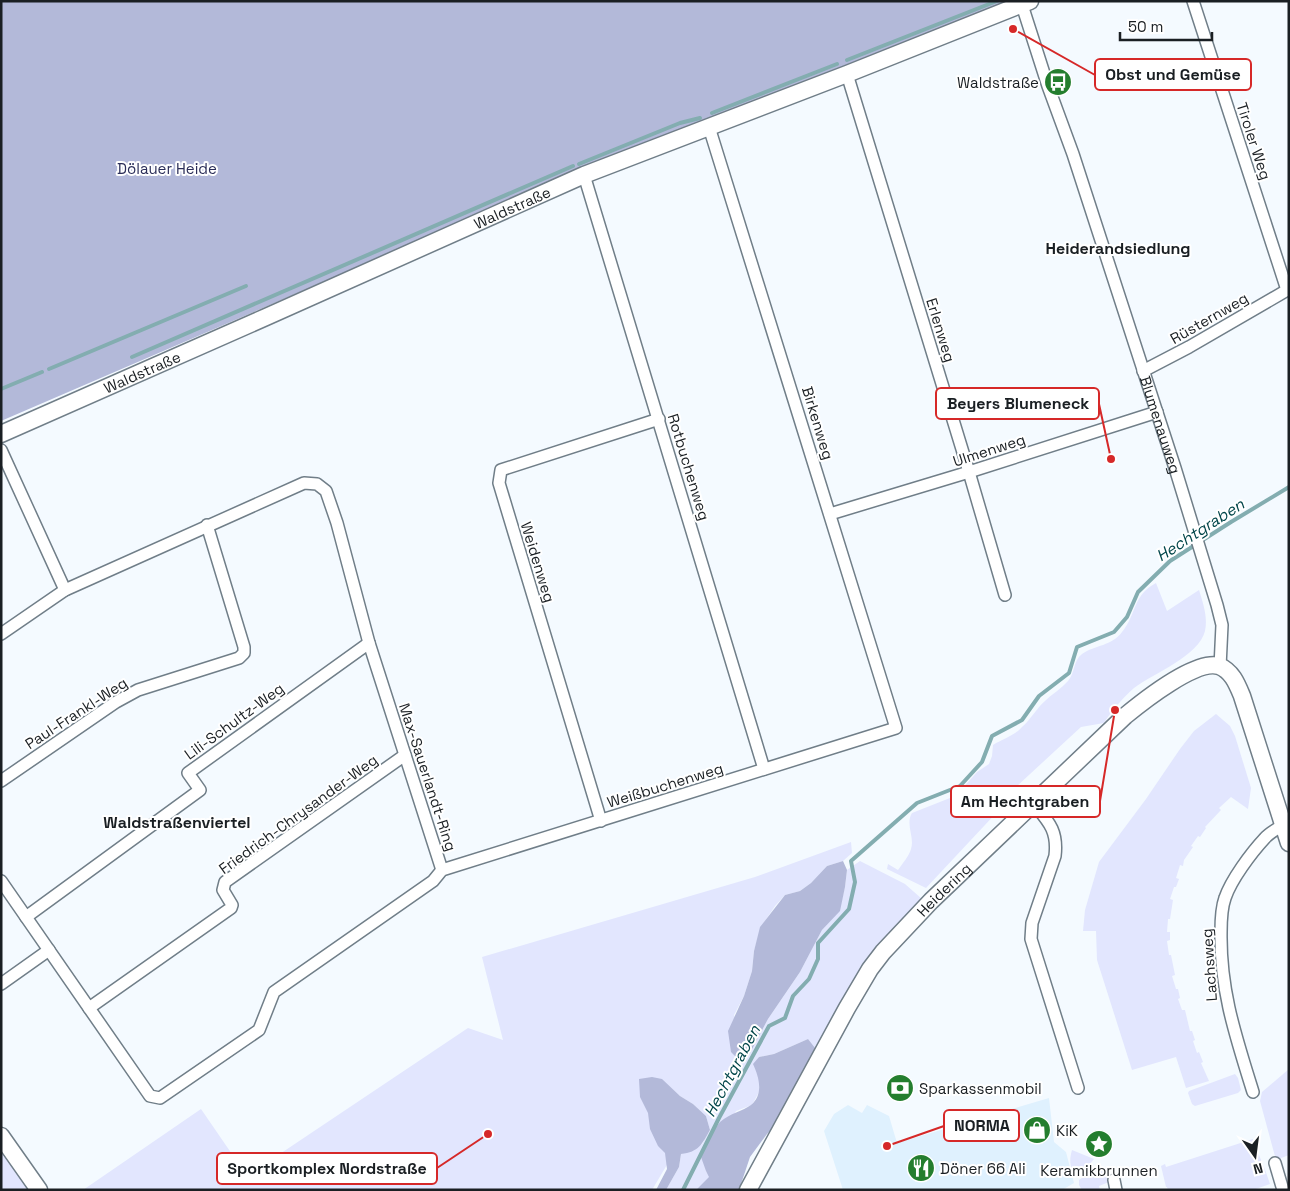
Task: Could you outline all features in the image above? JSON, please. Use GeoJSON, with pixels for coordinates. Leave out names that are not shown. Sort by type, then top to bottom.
{"type":"FeatureCollection","features":[{"type":"Feature","properties":{"kind":"main road","name":"Waldstraße"},"geometry":{"type":"LineString","coordinates":[[1,434],[584,175],[1026,3]]}},
{"type":"Feature","properties":{"kind":"main road","name":"Heidering"},"geometry":{"type":"LineString","coordinates":[[748,1190],[870,969],[893,940],[1125,716],[1150,696],[1189,673],[1203,667],[1220,667]]}},
{"type":"Feature","properties":{"kind":"main road"},"geometry":{"type":"LineString","coordinates":[[1220,667],[1232,676],[1238,686],[1289,843]]}},
{"type":"Feature","properties":{"kind":"main road"},"geometry":{"type":"LineString","coordinates":[[1,1136],[39,1190]]}},
{"type":"Feature","properties":{"kind":"street","name":"Tiroler Weg"},"geometry":{"type":"LineString","coordinates":[[1193,1],[1288,290]]}},
{"type":"Feature","properties":{"kind":"street","name":"Blumenauweg"},"geometry":{"type":"LineString","coordinates":[[1026,3],[1048,86],[1073,154],[1195,532],[1222,625],[1220,667]]}},
{"type":"Feature","properties":{"kind":"street","name":"Erlenweg"},"geometry":{"type":"LineString","coordinates":[[847,74],[1005,595]]}},
{"type":"Feature","properties":{"kind":"street","name":"Birkenweg"},"geometry":{"type":"LineString","coordinates":[[709,127],[896,728]]}},
{"type":"Feature","properties":{"kind":"street","name":"Rotbuchenweg"},"geometry":{"type":"LineString","coordinates":[[584,175],[764,769]]}},
{"type":"Feature","properties":{"kind":"street","name":"Rüsternweg"},"geometry":{"type":"LineString","coordinates":[[1143,371],[1288,290]]}},
{"type":"Feature","properties":{"kind":"street","name":"Ulmenweg"},"geometry":{"type":"LineString","coordinates":[[830,514],[1156,412]]}},
{"type":"Feature","properties":{"kind":"street","name":"Weidenweg"},"geometry":{"type":"LineString","coordinates":[[601,821],[499,483],[501,470],[659,418]]}},
{"type":"Feature","properties":{"kind":"street"},"geometry":{"type":"LineString","coordinates":[[1,450],[65,590]]}},
{"type":"Feature","properties":{"kind":"street","name":"Max-Sauerlandt-Ring"},"geometry":{"type":"LineString","coordinates":[[1,634],[65,590],[304,483],[317,484],[326,491],[337,523],[369,642],[442,870],[433,881],[274,992],[260,1030],[160,1098],[150,1096],[1,882]]}},
{"type":"Feature","properties":{"kind":"street","name":"Paul-Frankl-Weg"},"geometry":{"type":"LineString","coordinates":[[1,781],[116,702],[138,690],[239,658],[244,653],[244,647],[208,525]]}},
{"type":"Feature","properties":{"kind":"street","name":"Lili-Schultz-Weg"},"geometry":{"type":"LineString","coordinates":[[26,917],[200,790],[188,772],[369,642]]}},
{"type":"Feature","properties":{"kind":"street","name":"Weißbuchenweg"},"geometry":{"type":"LineString","coordinates":[[442,870],[896,728]]}},
{"type":"Feature","properties":{"kind":"street","name":"Friedrich-Chrysander-Weg"},"geometry":{"type":"LineString","coordinates":[[90,1008],[231,908],[231,901],[223,890],[225,882],[405,755]]}},
{"type":"Feature","properties":{"kind":"street"},"geometry":{"type":"LineString","coordinates":[[1034,804],[1052,828],[1057,845],[1032,923],[1031,939],[1078,1088]]}},
{"type":"Feature","properties":{"kind":"street","name":"Lachsweg"},"geometry":{"type":"LineString","coordinates":[[1253,1092],[1227,1006],[1220,949],[1221,916],[1224,900],[1234,881],[1265,838],[1283,825]]}},
{"type":"Feature","properties":{"kind":"street"},"geometry":{"type":"LineString","coordinates":[[1,984],[49,950]]}},
{"type":"Feature","properties":{"kind":"street"},"geometry":{"type":"LineString","coordinates":[[1275,1163],[1284,1190]]}},
{"type":"Feature","properties":{"kind":"shaded area"},"geometry":{"type":"Polygon","coordinates":[[[1156,583],[1167,611],[1199,590],[1205,610],[1206,626],[1201,640],[1194,648],[1175,663],[1134,688],[1118,704],[1104,723],[1081,727],[1004,798],[999,810],[926,888],[887,869],[888,864],[898,870],[910,852],[912,840],[909,822],[912,813],[950,798],[961,790],[977,772],[989,764],[993,745],[1019,730],[1048,698],[1065,684],[1082,654],[1118,637],[1127,625],[1139,599],[1148,588],[1156,583]]]}},
{"type":"Feature","properties":{"kind":"shaded area"},"geometry":{"type":"Polygon","coordinates":[[[1216,714],[1230,726],[1235,736],[1251,788],[1248,809],[1231,797],[1219,808],[1221,810],[1205,827],[1200,837],[1198,836],[1184,860],[1183,866],[1180,865],[1176,878],[1179,879],[1170,899],[1173,900],[1167,932],[1170,932],[1170,940],[1167,941],[1175,975],[1172,976],[1176,989],[1178,989],[1180,998],[1178,999],[1182,1010],[1185,1010],[1190,1031],[1192,1031],[1195,1040],[1193,1041],[1197,1053],[1199,1052],[1203,1062],[1201,1063],[1209,1081],[1186,1088],[1176,1057],[1132,1070],[1097,960],[1096,931],[1083,931],[1085,910],[1099,862],[1194,731],[1216,714]]]}},
{"type":"Feature","properties":{"kind":"shaded area"},"geometry":{"type":"Polygon","coordinates":[[[851,842],[852,853],[843,861],[827,866],[811,883],[800,891],[785,895],[761,927],[754,951],[752,971],[744,996],[734,1015],[749,1055],[768,1019],[800,972],[822,930],[839,911],[847,870],[860,861],[905,884],[922,899],[813,1063],[808,1039],[774,1054],[759,1057],[754,1065],[759,1078],[759,1092],[752,1105],[736,1111],[706,1171],[710,1177],[696,1190],[666,1190],[679,1167],[681,1154],[702,1144],[710,1130],[706,1116],[662,1080],[671,1158],[652,1190],[83,1190],[201,1109],[247,1176],[468,1028],[503,1040],[482,957],[755,877],[851,842]]]}},
{"type":"Feature","properties":{"kind":"shaded area"},"geometry":{"type":"Polygon","coordinates":[[[1289,1069],[1289,1155],[1276,1160],[1260,1101],[1262,1092],[1289,1069]]]}},
{"type":"Feature","properties":{"kind":"shaded area"},"geometry":{"type":"Polygon","coordinates":[[[1235,1074],[1241,1090],[1238,1093],[1195,1106],[1192,1104],[1189,1091],[1235,1074]]]}},
{"type":"Feature","properties":{"kind":"shaded area"},"geometry":{"type":"Polygon","coordinates":[[[1049,1098],[1054,1142],[1066,1152],[1074,1183],[1062,1190],[843,1190],[824,1131],[834,1114],[848,1105],[862,1113],[867,1105],[889,1116],[897,1143],[1049,1098]]]}},
{"type":"Feature","properties":{"kind":"shaded area"},"geometry":{"type":"Polygon","coordinates":[[[1,1136],[39,1190],[1,1190],[1,1136]]]}},
{"type":"Feature","properties":{"kind":"shaded area"},"geometry":{"type":"Polygon","coordinates":[[[1253,1139],[1270,1184],[1253,1190],[1168,1190],[1166,1187],[1161,1166],[1165,1164],[1166,1167],[1253,1139]]]}},
{"type":"Feature","properties":{"kind":"shaded area"},"geometry":{"type":"Polygon","coordinates":[[[1072,1150],[1094,1159],[1079,1176],[1074,1175],[1072,1169],[1070,1160],[1072,1150]]]}},
{"type":"Feature","properties":{"kind":"shaded area"},"geometry":{"type":"Polygon","coordinates":[[[1098,1167],[1106,1168],[1114,1180],[1099,1186],[1100,1190],[1082,1190],[1079,1180],[1098,1167]]]}},
{"type":"Feature","properties":{"kind":"green space","name":"Dölauer Heide"},"geometry":{"type":"Polygon","coordinates":[[[1,1],[1016,1],[580,171],[1,421],[1,1]]]}},
{"type":"Feature","properties":{"kind":"green space"},"geometry":{"type":"Polygon","coordinates":[[[843,861],[847,870],[840,911],[822,930],[800,972],[768,1019],[749,1055],[738,1059],[731,1052],[728,1031],[744,996],[752,971],[754,951],[760,927],[785,895],[800,891],[811,883],[827,866],[843,861]]]}},
{"type":"Feature","properties":{"kind":"green space"},"geometry":{"type":"Polygon","coordinates":[[[808,1039],[815,1048],[813,1063],[782,1119],[767,1134],[750,1157],[739,1190],[696,1190],[709,1177],[701,1157],[714,1130],[724,1119],[751,1105],[758,1096],[759,1085],[753,1064],[759,1057],[774,1054],[808,1039]]]}},
{"type":"Feature","properties":{"kind":"green space"},"geometry":{"type":"Polygon","coordinates":[[[652,1077],[662,1079],[680,1096],[693,1104],[706,1116],[710,1130],[696,1149],[681,1154],[679,1167],[666,1190],[656,1190],[667,1169],[665,1153],[658,1146],[650,1129],[648,1113],[640,1097],[639,1079],[652,1077]]]}},
{"type":"Feature","properties":{"kind":"waterway"},"geometry":{"type":"LineString","coordinates":[[847,60],[997,1]]}},
{"type":"Feature","properties":{"kind":"waterway"},"geometry":{"type":"LineString","coordinates":[[712,113],[837,64]]}},
{"type":"Feature","properties":{"kind":"waterway"},"geometry":{"type":"LineString","coordinates":[[579,164],[680,123],[700,118]]}},
{"type":"Feature","properties":{"kind":"waterway"},"geometry":{"type":"LineString","coordinates":[[132,357],[573,166]]}},
{"type":"Feature","properties":{"kind":"waterway"},"geometry":{"type":"LineString","coordinates":[[49,369],[246,286]]}},
{"type":"Feature","properties":{"kind":"waterway"},"geometry":{"type":"LineString","coordinates":[[1,389],[42,372]]}},
{"type":"Feature","properties":{"kind":"waterway","name":"Hechtgraben"},"geometry":{"type":"LineString","coordinates":[[683,1190],[719,1118],[769,1026],[785,1018],[793,996],[809,979],[818,959],[818,943],[849,909],[855,882],[851,861],[917,803],[960,786],[982,762],[992,736],[1022,720],[1039,696],[1069,673],[1077,647],[1114,632],[1127,617],[1138,592],[1170,561],[1289,487]]}},
{"type":"Feature","properties":{"kind":"place","name":"Obst und Gemüse"},"geometry":{"type":"Point","coordinates":[1013,29]}},
{"type":"Feature","properties":{"kind":"place","name":"Waldstraße"},"geometry":{"type":"Point","coordinates":[1058,82]}},
{"type":"Feature","properties":{"kind":"place","name":"Beyers Blumeneck"},"geometry":{"type":"Point","coordinates":[1111,459]}},
{"type":"Feature","properties":{"kind":"place","name":"Am Hechtgraben"},"geometry":{"type":"Point","coordinates":[1115,710]}},
{"type":"Feature","properties":{"kind":"place","name":"Sparkassenmobil"},"geometry":{"type":"Point","coordinates":[900,1088]}},
{"type":"Feature","properties":{"kind":"place","name":"KiK"},"geometry":{"type":"Point","coordinates":[1037,1130]}},
{"type":"Feature","properties":{"kind":"place","name":"Sportkomplex Nordstraße"},"geometry":{"type":"Point","coordinates":[488,1134]}},
{"type":"Feature","properties":{"kind":"place","name":"Keramikbrunnen"},"geometry":{"type":"Point","coordinates":[1099,1144]}},
{"type":"Feature","properties":{"kind":"place","name":"NORMA"},"geometry":{"type":"Point","coordinates":[887,1146]}},
{"type":"Feature","properties":{"kind":"place","name":"Döner 66 Ali"},"geometry":{"type":"Point","coordinates":[921,1168]}},
{"type":"Feature","properties":{"kind":"district","name":"Heiderandsiedlung"},"geometry":{"type":"Point","coordinates":[1118,248]}},
{"type":"Feature","properties":{"kind":"district","name":"Waldstraßenviertel"},"geometry":{"type":"Point","coordinates":[177,822]}}]}
